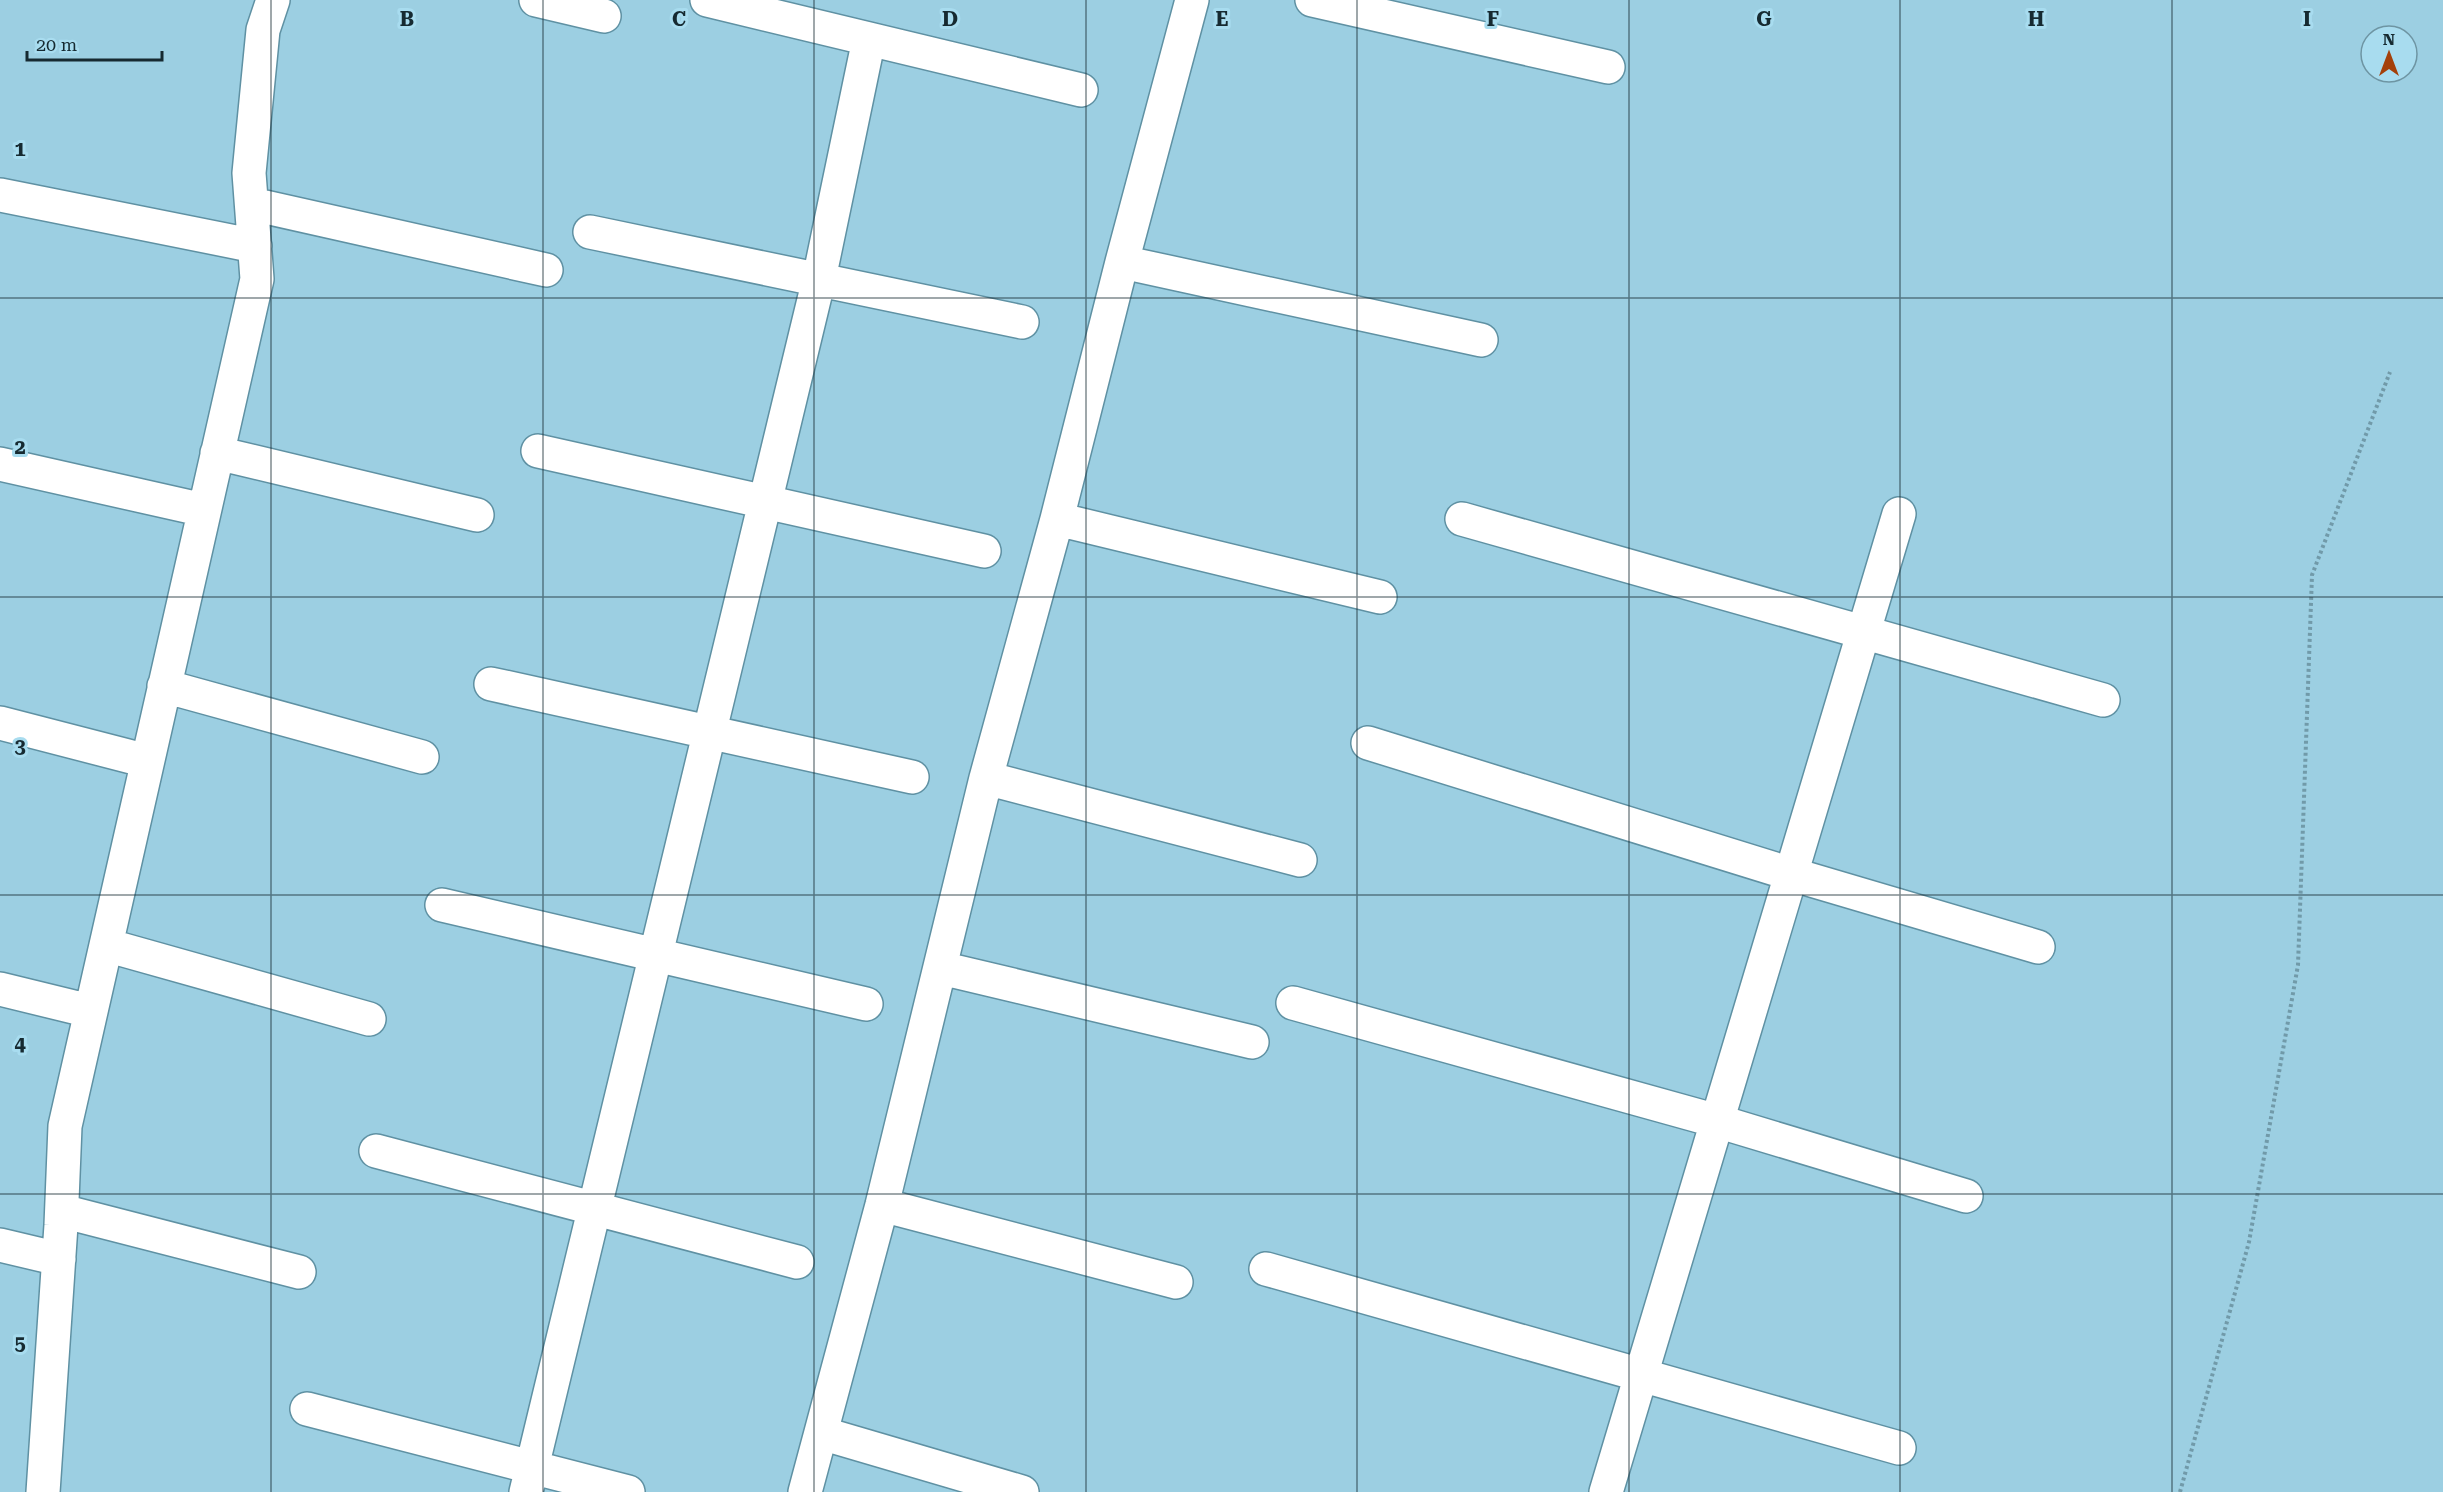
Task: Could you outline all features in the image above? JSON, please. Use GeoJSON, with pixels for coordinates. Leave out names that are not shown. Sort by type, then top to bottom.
{"type":"FeatureCollection","features":[{"type":"Feature","properties":{"kind":"street"},"geometry":{"type":"LineString","coordinates":[[43,1492],[62,1211],[65,1126],[257,279],[249,173],[263,30],[273,0]]}},
{"type":"Feature","properties":{"kind":"street"},"geometry":{"type":"LineString","coordinates":[[536,0],[604,16]]}},
{"type":"Feature","properties":{"kind":"street"},"geometry":{"type":"LineString","coordinates":[[707,0],[1081,90]]}},
{"type":"Feature","properties":{"kind":"street"},"geometry":{"type":"LineString","coordinates":[[805,1492],[882,1205],[986,778],[1057,519],[1192,0]]}},
{"type":"Feature","properties":{"kind":"street"},"geometry":{"type":"LineString","coordinates":[[1312,0],[1608,67]]}},
{"type":"Feature","properties":{"kind":"street"},"geometry":{"type":"LineString","coordinates":[[529,1480],[819,279],[869,39]]}},
{"type":"Feature","properties":{"kind":"street"},"geometry":{"type":"LineString","coordinates":[[0,195],[255,246]]}},
{"type":"Feature","properties":{"kind":"street"},"geometry":{"type":"LineString","coordinates":[[252,204],[546,270]]}},
{"type":"Feature","properties":{"kind":"street"},"geometry":{"type":"LineString","coordinates":[[590,232],[1022,322]]}},
{"type":"Feature","properties":{"kind":"street"},"geometry":{"type":"LineString","coordinates":[[1122,262],[1481,340]]}},
{"type":"Feature","properties":{"kind":"street"},"geometry":{"type":"LineString","coordinates":[[538,451],[984,551]]}},
{"type":"Feature","properties":{"kind":"street"},"geometry":{"type":"LineString","coordinates":[[217,453],[477,515]]}},
{"type":"Feature","properties":{"kind":"street"},"geometry":{"type":"LineString","coordinates":[[0,465],[204,510]]}},
{"type":"Feature","properties":{"kind":"street"},"geometry":{"type":"LineString","coordinates":[[1606,1492],[1899,514]]}},
{"type":"Feature","properties":{"kind":"street"},"geometry":{"type":"LineString","coordinates":[[1057,519],[1380,597]]}},
{"type":"Feature","properties":{"kind":"street"},"geometry":{"type":"LineString","coordinates":[[1462,519],[2103,700]]}},
{"type":"Feature","properties":{"kind":"street"},"geometry":{"type":"LineString","coordinates":[[491,684],[912,777]]}},
{"type":"Feature","properties":{"kind":"street"},"geometry":{"type":"LineString","coordinates":[[164,686],[422,757]]}},
{"type":"Feature","properties":{"kind":"street"},"geometry":{"type":"LineString","coordinates":[[0,723],[147,762]]}},
{"type":"Feature","properties":{"kind":"street"},"geometry":{"type":"LineString","coordinates":[[1368,743],[1791,874],[2038,947]]}},
{"type":"Feature","properties":{"kind":"street"},"geometry":{"type":"LineString","coordinates":[[986,778],[1300,860]]}},
{"type":"Feature","properties":{"kind":"street"},"geometry":{"type":"LineString","coordinates":[[442,905],[866,1004]]}},
{"type":"Feature","properties":{"kind":"street"},"geometry":{"type":"LineString","coordinates":[[106,945],[369,1019]]}},
{"type":"Feature","properties":{"kind":"street"},"geometry":{"type":"LineString","coordinates":[[941,968],[1252,1042]]}},
{"type":"Feature","properties":{"kind":"street"},"geometry":{"type":"LineString","coordinates":[[0,989],[90,1011]]}},
{"type":"Feature","properties":{"kind":"street"},"geometry":{"type":"LineString","coordinates":[[1293,1003],[1717,1121],[1966,1196]]}},
{"type":"Feature","properties":{"kind":"street"},"geometry":{"type":"LineString","coordinates":[[376,1151],[797,1262]]}},
{"type":"Feature","properties":{"kind":"street"},"geometry":{"type":"LineString","coordinates":[[882,1205],[1176,1282]]}},
{"type":"Feature","properties":{"kind":"street"},"geometry":{"type":"LineString","coordinates":[[62,1211],[298,1272]]}},
{"type":"Feature","properties":{"kind":"street"},"geometry":{"type":"LineString","coordinates":[[0,1245],[59,1259]]}},
{"type":"Feature","properties":{"kind":"street"},"geometry":{"type":"LineString","coordinates":[[1266,1269],[1641,1373],[1899,1448]]}},
{"type":"Feature","properties":{"kind":"street"},"geometry":{"type":"LineString","coordinates":[[307,1408],[529,1480],[628,1492]]}},
{"type":"Feature","properties":{"kind":"street"},"geometry":{"type":"LineString","coordinates":[[821,1433],[1022,1492]]}},
{"type":"Feature","properties":{"kind":"path"},"geometry":{"type":"LineString","coordinates":[[2180,1492],[2249,1242],[2298,965],[2312,575],[2390,372]]}}]}
